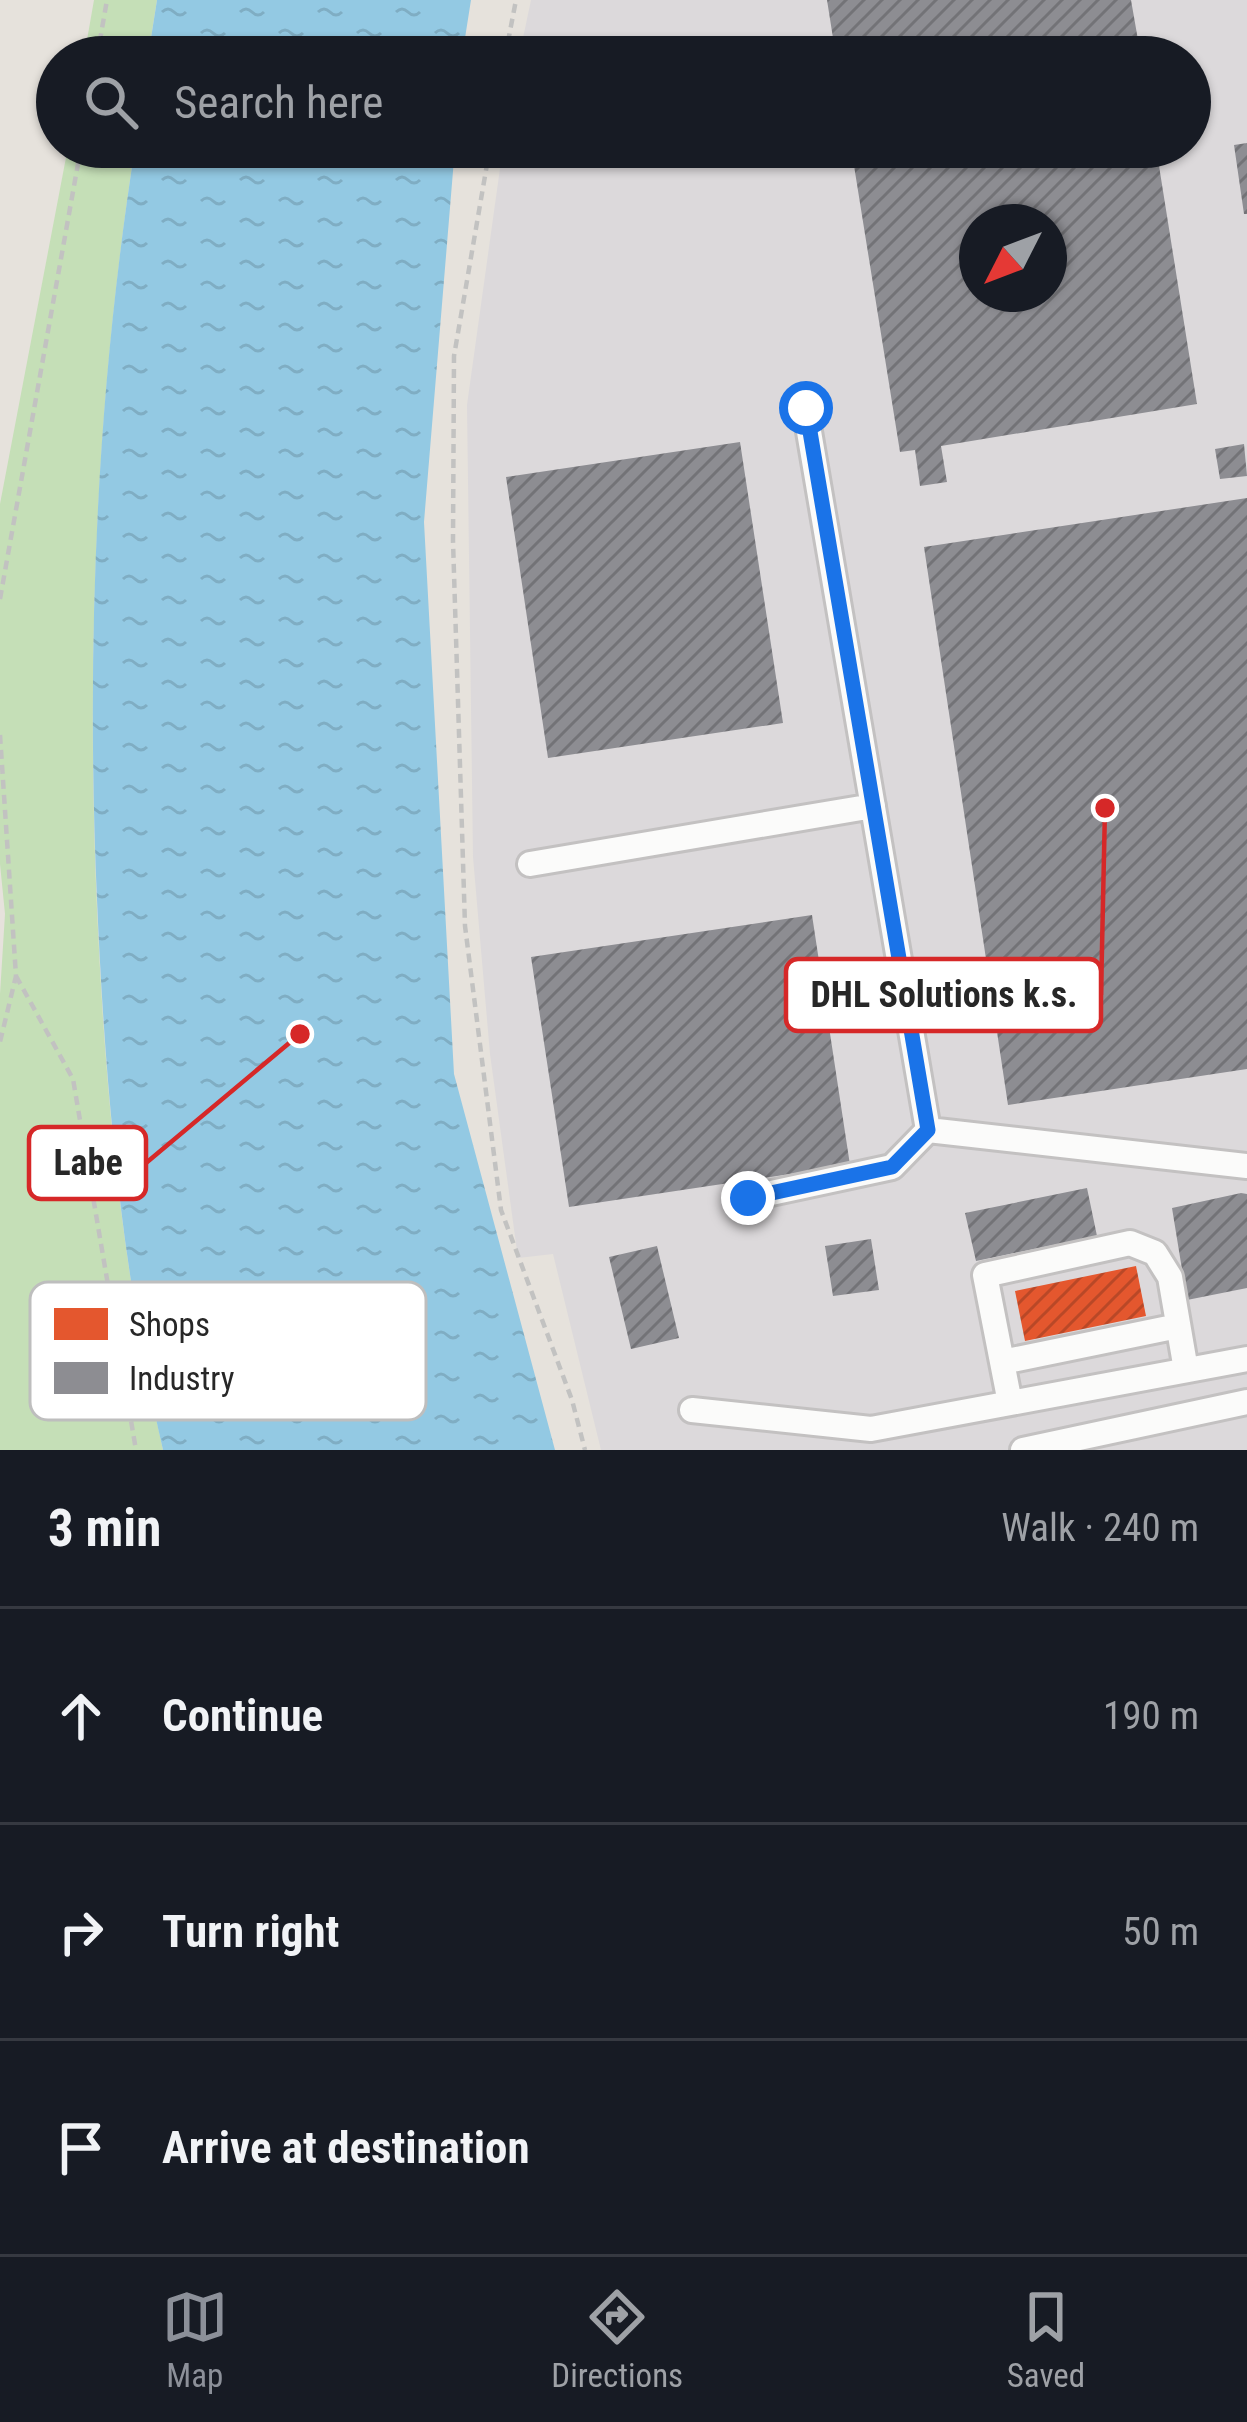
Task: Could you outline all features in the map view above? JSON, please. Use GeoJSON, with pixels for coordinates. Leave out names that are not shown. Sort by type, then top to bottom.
{"type":"FeatureCollection","features":[{"type":"Feature","properties":{"kind":"lane"},"geometry":{"type":"LineString","coordinates":[[806,408],[928,1130]]}},
{"type":"Feature","properties":{"kind":"lane"},"geometry":{"type":"LineString","coordinates":[[530,864],[873,806]]}},
{"type":"Feature","properties":{"kind":"lane"},"geometry":{"type":"LineString","coordinates":[[928,1130],[1247,1166]]}},
{"type":"Feature","properties":{"kind":"lane"},"geometry":{"type":"LineString","coordinates":[[748,1198],[892,1167],[928,1130]]}},
{"type":"Feature","properties":{"kind":"lane"},"geometry":{"type":"LineString","coordinates":[[1010,1403],[985,1275],[1130,1243],[1154,1253],[1170,1277],[1186,1370]]}},
{"type":"Feature","properties":{"kind":"lane"},"geometry":{"type":"LineString","coordinates":[[1002,1362],[1178,1326]]}},
{"type":"Feature","properties":{"kind":"lane"},"geometry":{"type":"LineString","coordinates":[[692,1411],[871,1430],[1247,1358]]}},
{"type":"Feature","properties":{"kind":"lane"},"geometry":{"type":"LineString","coordinates":[[1022,1450],[1247,1402]]}},
{"type":"Feature","properties":{"kind":"path"},"geometry":{"type":"LineString","coordinates":[[101,36],[107,0]]}},
{"type":"Feature","properties":{"kind":"path"},"geometry":{"type":"LineString","coordinates":[[509,36],[516,0]]}},
{"type":"Feature","properties":{"kind":"path"},"geometry":{"type":"LineString","coordinates":[[0,599],[76,168]]}},
{"type":"Feature","properties":{"kind":"path"},"geometry":{"type":"LineString","coordinates":[[486,168],[454,356],[453,541],[465,926],[501,1210],[572,1400],[585,1450]]}},
{"type":"Feature","properties":{"kind":"path"},"geometry":{"type":"LineString","coordinates":[[0,735],[16,976],[0,1042]]}},
{"type":"Feature","properties":{"kind":"path"},"geometry":{"type":"LineString","coordinates":[[16,976],[73,1079],[107,1282]]}},
{"type":"Feature","properties":{"kind":"path"},"geometry":{"type":"LineString","coordinates":[[131,1420],[136,1450]]}},
{"type":"Feature","properties":{"kind":"shaded area"},"geometry":{"type":"Polygon","coordinates":[[[531,0],[1247,0],[1247,1450],[601,1450],[553,1254],[518,1258],[490,1054],[473,857],[467,405],[500,168],[1211,168],[1211,36],[523,36],[531,0]]]}},
{"type":"Feature","properties":{"kind":"green space"},"geometry":{"type":"Polygon","coordinates":[[[94,0],[157,0],[151,36],[88,36],[94,0]]]}},
{"type":"Feature","properties":{"kind":"green space"},"geometry":{"type":"Polygon","coordinates":[[[64,168],[132,168],[103,432],[93,718],[100,977],[132,1282],[30,1282],[30,1420],[157,1420],[163,1450],[0,1450],[0,994],[5,914],[0,864],[0,504],[64,168]]]}},
{"type":"Feature","properties":{"kind":"water"},"geometry":{"type":"Polygon","coordinates":[[[157,0],[471,0],[465,36],[151,36],[157,0]]]}},
{"type":"Feature","properties":{"kind":"water"},"geometry":{"type":"Polygon","coordinates":[[[132,168],[453,168],[424,522],[454,1074],[555,1450],[163,1450],[156,1420],[426,1420],[426,1282],[131,1282],[110,1108],[100,970],[93,711],[97,522],[132,168]]]}},
{"type":"Feature","properties":{"kind":"building: Shops"},"geometry":{"type":"Polygon","coordinates":[[[1136,1266],[1146,1316],[1025,1341],[1015,1291],[1136,1266]]]}},
{"type":"Feature","properties":{"kind":"building: Industry"},"geometry":{"type":"Polygon","coordinates":[[[827,0],[1131,0],[1137,36],[833,36],[827,0]]]}},
{"type":"Feature","properties":{"kind":"building: Industry"},"geometry":{"type":"Polygon","coordinates":[[[1247,143],[1247,214],[1244,214],[1234,145],[1247,143]]]}},
{"type":"Feature","properties":{"kind":"building: Industry"},"geometry":{"type":"Polygon","coordinates":[[[854,168],[1159,168],[1197,404],[941,446],[947,482],[920,486],[915,450],[900,452],[854,168]]]}},
{"type":"Feature","properties":{"kind":"building: Industry"},"geometry":{"type":"Polygon","coordinates":[[[740,442],[783,723],[548,758],[506,477],[740,442]]]}},
{"type":"Feature","properties":{"kind":"building: Industry"},"geometry":{"type":"Polygon","coordinates":[[[1244,444],[1247,476],[1220,479],[1215,449],[1244,444]]]}},
{"type":"Feature","properties":{"kind":"building: Industry"},"geometry":{"type":"Polygon","coordinates":[[[1247,498],[1247,1069],[1008,1105],[924,547],[1247,498]]]}},
{"type":"Feature","properties":{"kind":"building: Industry"},"geometry":{"type":"Polygon","coordinates":[[[812,915],[850,1165],[569,1207],[531,957],[812,915]]]}},
{"type":"Feature","properties":{"kind":"building: Industry"},"geometry":{"type":"Polygon","coordinates":[[[1087,1188],[1097,1236],[976,1261],[965,1213],[1087,1188]]]}},
{"type":"Feature","properties":{"kind":"building: Industry"},"geometry":{"type":"Polygon","coordinates":[[[1247,1194],[1247,1288],[1187,1300],[1172,1208],[1247,1194]]]}},
{"type":"Feature","properties":{"kind":"building: Industry"},"geometry":{"type":"Polygon","coordinates":[[[871,1239],[879,1290],[833,1296],[825,1246],[871,1239]]]}},
{"type":"Feature","properties":{"kind":"building: Industry"},"geometry":{"type":"Polygon","coordinates":[[[657,1246],[679,1338],[631,1349],[609,1257],[657,1246]]]}},
{"type":"Feature","properties":{"kind":"place","name":"DHL Solutions k.s."},"geometry":{"type":"Point","coordinates":[1105,808]}},
{"type":"Feature","properties":{"kind":"place","name":"Labe"},"geometry":{"type":"Point","coordinates":[300,1034]}},
{"type":"Feature","properties":{"kind":"route"},"geometry":{"type":"LineString","coordinates":[[748,1198],[892,1167],[928,1130],[806,408]]}}]}
